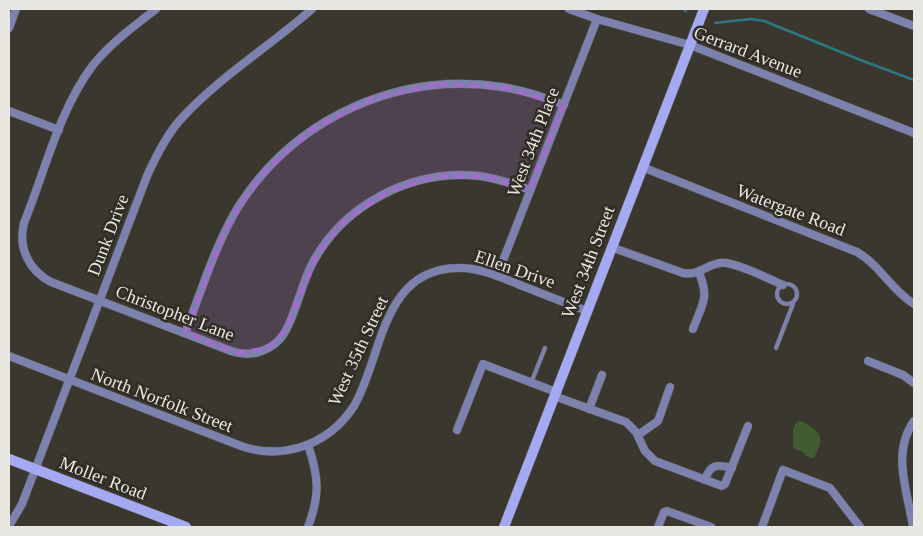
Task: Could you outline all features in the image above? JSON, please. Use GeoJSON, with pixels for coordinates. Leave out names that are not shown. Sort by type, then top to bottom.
{"type":"FeatureCollection","features":[{"type":"Feature","properties":{"kind":"street"},"geometry":{"type":"LineString","coordinates":[[9,28],[16,9]]}},
{"type":"Feature","properties":{"kind":"street"},"geometry":{"type":"LineString","coordinates":[[9,111],[59,130],[74,94],[93,66],[116,41],[156,9]]}},
{"type":"Feature","properties":{"kind":"street","name":"Dunk Drive"},"geometry":{"type":"LineString","coordinates":[[9,526],[20,507],[147,176],[157,155],[170,133],[208,93],[312,9]]}},
{"type":"Feature","properties":{"kind":"street","name":"Gerrard Avenue"},"geometry":{"type":"LineString","coordinates":[[569,9],[597,19],[690,45],[914,133]]}},
{"type":"Feature","properties":{"kind":"street","name":"West 34th Street"},"geometry":{"type":"LineString","coordinates":[[504,527],[704,9]]}},
{"type":"Feature","properties":{"kind":"street"},"geometry":{"type":"LineString","coordinates":[[869,9],[891,13],[914,26]]}},
{"type":"Feature","properties":{"kind":"street","name":"West 34th Place"},"geometry":{"type":"LineString","coordinates":[[497,276],[597,19]]}},
{"type":"Feature","properties":{"kind":"street"},"geometry":{"type":"LineString","coordinates":[[185,333],[224,233],[240,205],[268,168],[314,128],[347,108],[405,89],[465,83],[504,87],[530,93],[564,105]]}},
{"type":"Feature","properties":{"kind":"street","name":"Christopher Lane"},"geometry":{"type":"LineString","coordinates":[[59,130],[24,223],[22,237],[25,254],[30,264],[40,276],[54,283],[238,353],[259,352],[274,345],[282,336],[309,270],[324,244],[347,219],[378,197],[409,183],[437,176],[488,177],[530,190]]}},
{"type":"Feature","properties":{"kind":"street","name":"Watergate Road"},"geometry":{"type":"LineString","coordinates":[[642,167],[858,252],[871,262],[898,292],[914,304]]}},
{"type":"Feature","properties":{"kind":"street"},"geometry":{"type":"LineString","coordinates":[[611,247],[683,274],[699,273],[716,264],[729,264],[783,285]]}},
{"type":"Feature","properties":{"kind":"street","name":"Ellen Drive"},"geometry":{"type":"LineString","coordinates":[[432,272],[445,269],[467,268],[497,276],[587,311]]}},
{"type":"Feature","properties":{"kind":"street","name":"West 35th Street"},"geometry":{"type":"LineString","coordinates":[[308,445],[326,435],[340,424],[349,413],[358,398],[394,306],[411,284],[432,272]]}},
{"type":"Feature","properties":{"kind":"street"},"geometry":{"type":"LineString","coordinates":[[693,329],[705,294],[704,285],[699,273]]}},
{"type":"Feature","properties":{"kind":"street","name":"North Norfolk Street"},"geometry":{"type":"LineString","coordinates":[[9,356],[245,448],[277,452],[308,445]]}},
{"type":"Feature","properties":{"kind":"street"},"geometry":{"type":"LineString","coordinates":[[868,361],[902,375],[914,383]]}},
{"type":"Feature","properties":{"kind":"street"},"geometry":{"type":"LineString","coordinates":[[457,430],[483,364],[589,409],[626,422],[638,435],[645,451],[655,461],[722,486],[725,484],[732,468],[748,426]]}},
{"type":"Feature","properties":{"kind":"street"},"geometry":{"type":"LineString","coordinates":[[589,409],[602,375]]}},
{"type":"Feature","properties":{"kind":"street"},"geometry":{"type":"LineString","coordinates":[[638,435],[658,421],[670,387]]}},
{"type":"Feature","properties":{"kind":"street"},"geometry":{"type":"LineString","coordinates":[[913,527],[911,497],[902,476],[902,456],[906,435],[914,421]]}},
{"type":"Feature","properties":{"kind":"street"},"geometry":{"type":"LineString","coordinates":[[308,445],[318,483],[315,508],[308,527]]}},
{"type":"Feature","properties":{"kind":"street","name":"Moller Road"},"geometry":{"type":"LineString","coordinates":[[9,459],[186,527]]}},
{"type":"Feature","properties":{"kind":"street"},"geometry":{"type":"LineString","coordinates":[[705,480],[708,472],[714,467],[732,468]]}},
{"type":"Feature","properties":{"kind":"street"},"geometry":{"type":"LineString","coordinates":[[762,527],[783,470],[830,488],[860,527]]}},
{"type":"Feature","properties":{"kind":"street"},"geometry":{"type":"LineString","coordinates":[[658,527],[666,510],[711,527]]}},
{"type":"Feature","properties":{"kind":"lane"},"geometry":{"type":"LineString","coordinates":[[776,348],[797,297],[797,290],[792,285],[783,285],[778,290],[778,299],[787,305],[793,303]]}},
{"type":"Feature","properties":{"kind":"lane"},"geometry":{"type":"LineString","coordinates":[[531,383],[545,348]]}},
{"type":"Feature","properties":{"kind":"highlighted area"},"geometry":{"type":"Polygon","coordinates":[[[438,84],[503,87],[564,105],[530,190],[488,177],[437,176],[388,192],[347,219],[319,252],[285,331],[268,348],[238,353],[185,333],[224,233],[240,205],[268,168],[314,128],[373,98],[438,84]]]}},
{"type":"Feature","properties":{"kind":"green space"},"geometry":{"type":"Polygon","coordinates":[[[800,421],[806,423],[819,434],[820,445],[814,458],[804,455],[805,453],[793,448],[793,430],[796,423],[800,421]]]}},
{"type":"Feature","properties":{"kind":"waterway"},"geometry":{"type":"LineString","coordinates":[[715,23],[751,19],[764,21],[914,80]]}}]}
